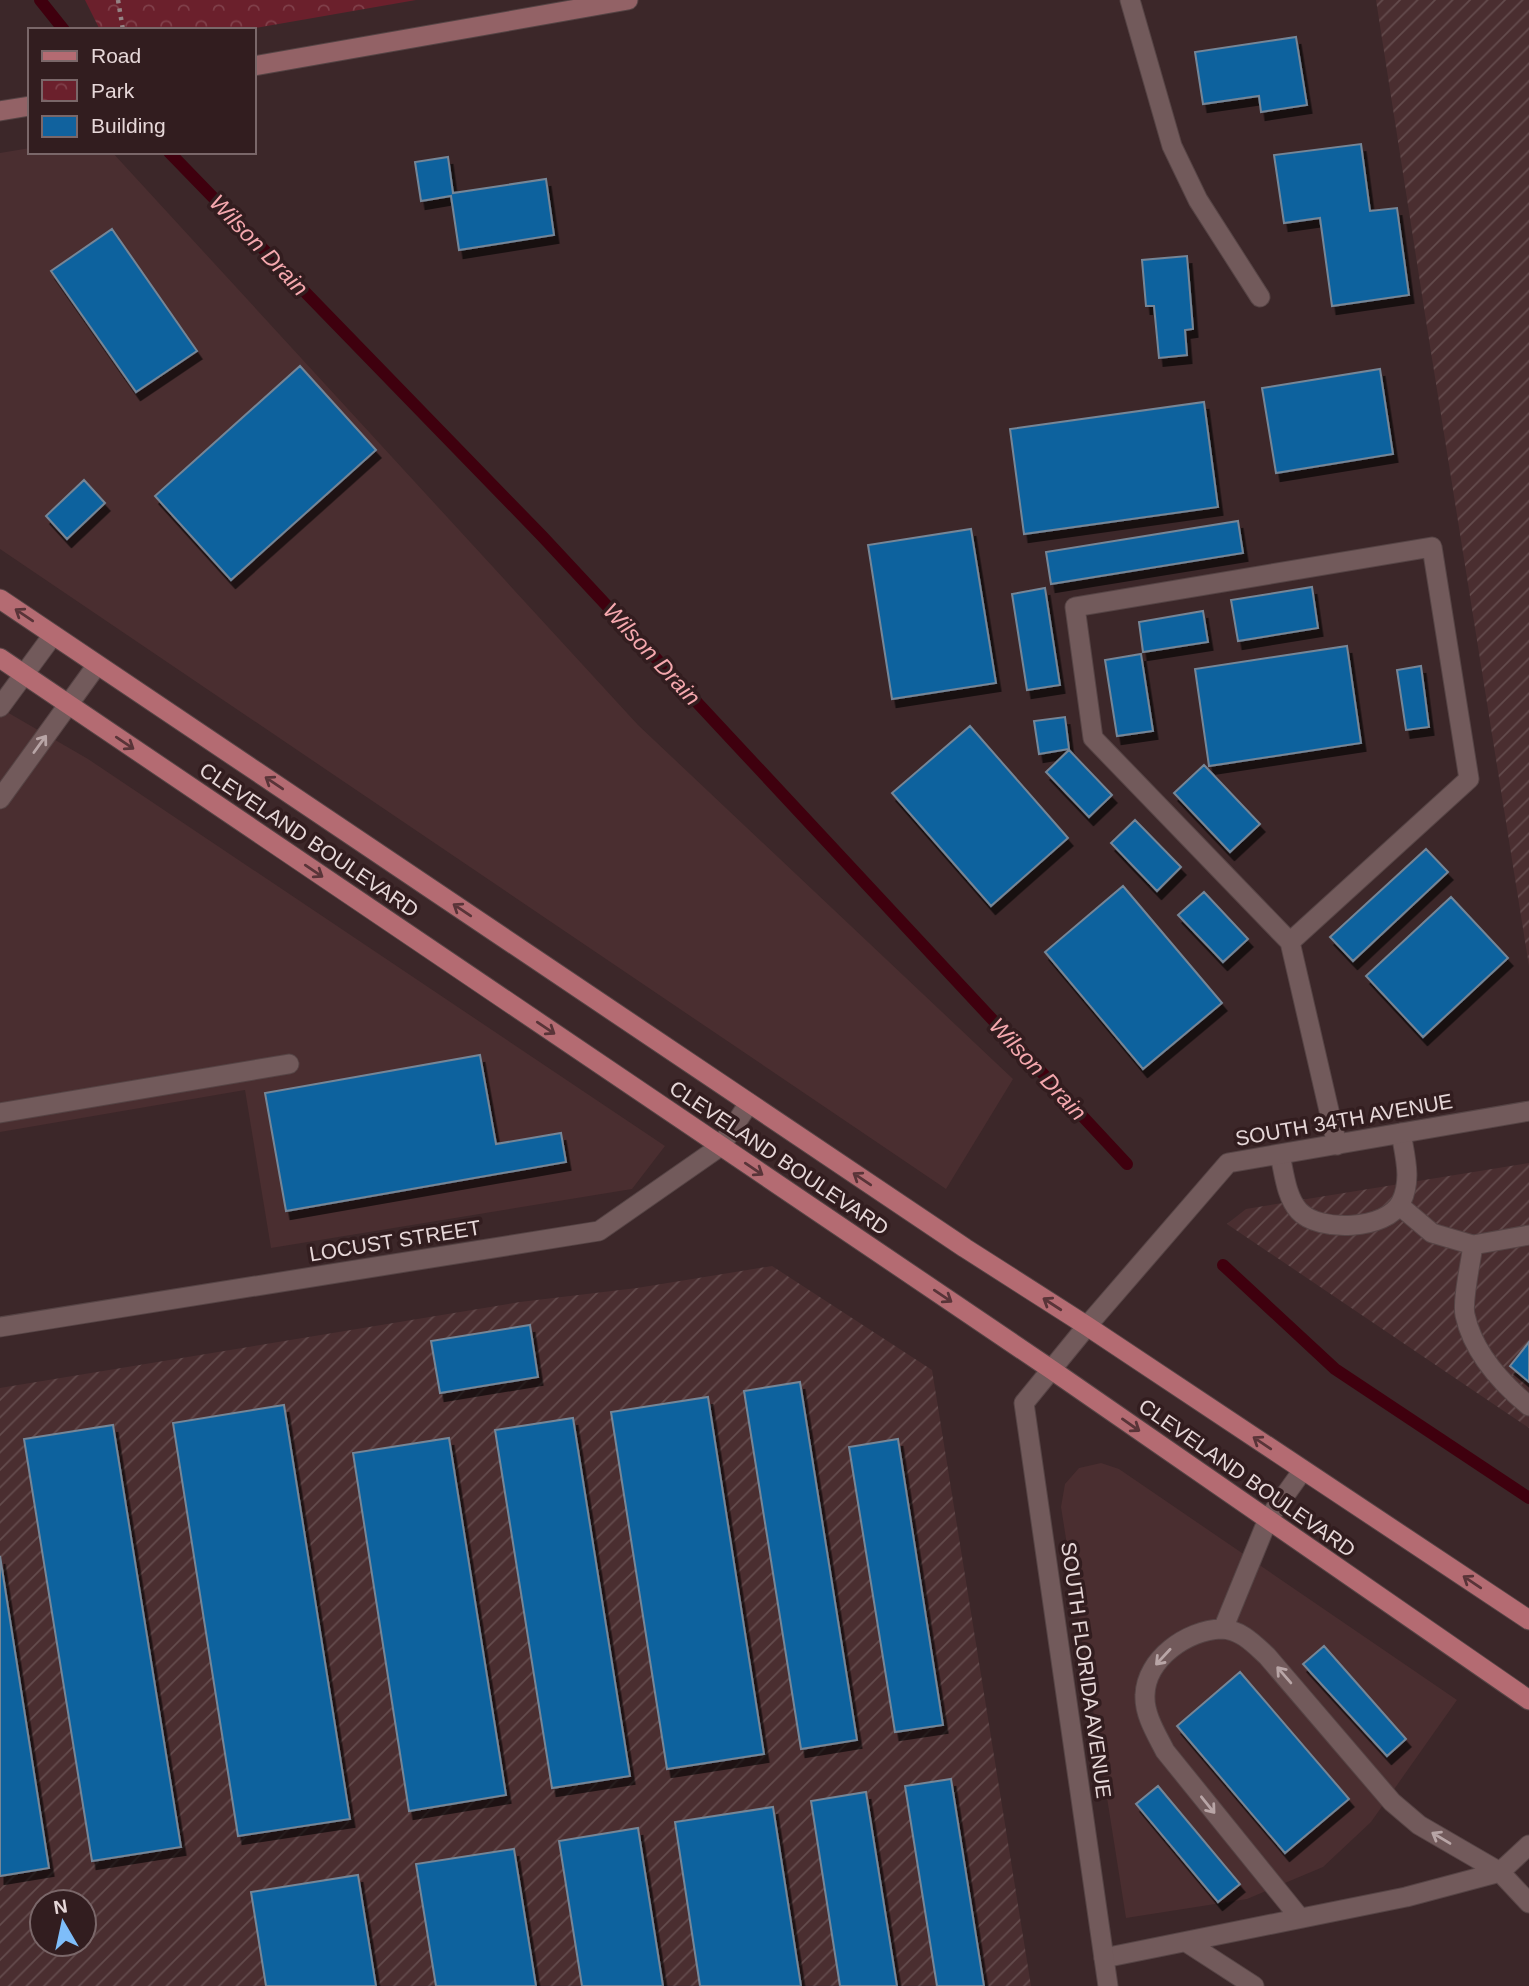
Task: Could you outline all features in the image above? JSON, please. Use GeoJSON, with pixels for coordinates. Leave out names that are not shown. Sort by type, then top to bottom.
{"type":"FeatureCollection","features":[{"type":"Feature","properties":{"kind":"main road"},"geometry":{"type":"LineString","coordinates":[[256,66],[628,0]]}},
{"type":"Feature","properties":{"kind":"main road"},"geometry":{"type":"LineString","coordinates":[[0,111],[28,106]]}},
{"type":"Feature","properties":{"kind":"main road","name":"CLEVELAND BOULEVARD"},"geometry":{"type":"LineString","coordinates":[[0,600],[965,1248],[1529,1620]]}},
{"type":"Feature","properties":{"kind":"main road","name":"CLEVELAND BOULEVARD"},"geometry":{"type":"LineString","coordinates":[[0,658],[1052,1370],[1529,1700]]}},
{"type":"Feature","properties":{"kind":"street"},"geometry":{"type":"LineString","coordinates":[[1130,0],[1172,146],[1198,200],[1261,297]]}},
{"type":"Feature","properties":{"kind":"street"},"geometry":{"type":"LineString","coordinates":[[1290,942],[1469,779],[1432,547],[1075,607],[1093,738],[1290,942],[1337,1145]]}},
{"type":"Feature","properties":{"kind":"street"},"geometry":{"type":"LineString","coordinates":[[0,707],[53,635]]}},
{"type":"Feature","properties":{"kind":"street"},"geometry":{"type":"LineString","coordinates":[[0,799],[97,665]]}},
{"type":"Feature","properties":{"kind":"street"},"geometry":{"type":"LineString","coordinates":[[0,1113],[289,1064]]}},
{"type":"Feature","properties":{"kind":"street","name":"LOCUST STREET"},"geometry":{"type":"LineString","coordinates":[[0,1327],[599,1231],[721,1146],[749,1103]]}},
{"type":"Feature","properties":{"kind":"street","name":"SOUTH 34TH AVENUE"},"geometry":{"type":"LineString","coordinates":[[1052,1370],[1228,1163],[1529,1111]]}},
{"type":"Feature","properties":{"kind":"street"},"geometry":{"type":"LineString","coordinates":[[1280,1155],[1290,1194],[1299,1211],[1317,1222],[1342,1227],[1381,1220],[1400,1206],[1406,1189],[1408,1171],[1401,1133]]}},
{"type":"Feature","properties":{"kind":"street"},"geometry":{"type":"LineString","coordinates":[[1400,1206],[1432,1233],[1473,1245],[1529,1235]]}},
{"type":"Feature","properties":{"kind":"street"},"geometry":{"type":"LineString","coordinates":[[1473,1245],[1464,1313],[1478,1349],[1498,1379],[1529,1406]]}},
{"type":"Feature","properties":{"kind":"street","name":"SOUTH FLORIDA AVENUE"},"geometry":{"type":"LineString","coordinates":[[1052,1370],[1024,1403],[1108,1986]]}},
{"type":"Feature","properties":{"kind":"street"},"geometry":{"type":"LineString","coordinates":[[1223,1629],[1268,1519],[1303,1470]]}},
{"type":"Feature","properties":{"kind":"street"},"geometry":{"type":"LineString","coordinates":[[1300,1918],[1166,1751],[1151,1724],[1144,1695],[1153,1669],[1169,1650],[1191,1635],[1223,1629],[1245,1636],[1267,1656],[1392,1802],[1419,1825],[1500,1872],[1529,1903]]}},
{"type":"Feature","properties":{"kind":"street"},"geometry":{"type":"LineString","coordinates":[[1104,1958],[1406,1897],[1500,1872],[1529,1845]]}},
{"type":"Feature","properties":{"kind":"street"},"geometry":{"type":"LineString","coordinates":[[1186,1941],[1254,1986]]}},
{"type":"Feature","properties":{"kind":"path"},"geometry":{"type":"LineString","coordinates":[[118,0],[123,28]]}},
{"type":"Feature","properties":{"kind":"shaded area"},"geometry":{"type":"Polygon","coordinates":[[[1376,0],[1529,0],[1529,966],[1427,327],[1376,0]]]}},
{"type":"Feature","properties":{"kind":"shaded area"},"geometry":{"type":"Polygon","coordinates":[[[28,148],[28,154],[114,154],[638,725],[1013,1079],[946,1189],[0,549],[0,153],[28,148]]]}},
{"type":"Feature","properties":{"kind":"shaded area"},"geometry":{"type":"Polygon","coordinates":[[[0,708],[88,759],[665,1146],[632,1189],[271,1248],[245,1090],[0,1132],[0,708]]]}},
{"type":"Feature","properties":{"kind":"shaded area"},"geometry":{"type":"Polygon","coordinates":[[[1529,1163],[1529,1428],[1227,1224],[1246,1209],[1529,1163]]]}},
{"type":"Feature","properties":{"kind":"shaded area"},"geometry":{"type":"Polygon","coordinates":[[[772,1266],[932,1370],[1031,1986],[0,1986],[0,1388],[520,1302],[637,1288],[772,1266]]]}},
{"type":"Feature","properties":{"kind":"shaded area"},"geometry":{"type":"Polygon","coordinates":[[[1101,1463],[1119,1469],[1457,1700],[1371,1822],[1323,1867],[1247,1899],[1126,1918],[1061,1507],[1065,1484],[1079,1468],[1101,1463]]]}},
{"type":"Feature","properties":{"kind":"green space"},"geometry":{"type":"Polygon","coordinates":[[[85,0],[416,0],[255,28],[99,28],[85,0]]]}},
{"type":"Feature","properties":{"kind":"building"},"geometry":{"type":"Polygon","coordinates":[[[1296,37],[1307,105],[1261,112],[1259,96],[1203,104],[1195,52],[1296,37]]]}},
{"type":"Feature","properties":{"kind":"building"},"geometry":{"type":"Polygon","coordinates":[[[1361,144],[1370,211],[1397,208],[1409,295],[1332,306],[1320,218],[1284,223],[1274,155],[1361,144]]]}},
{"type":"Feature","properties":{"kind":"building"},"geometry":{"type":"Polygon","coordinates":[[[448,157],[453,193],[546,179],[554,235],[459,250],[451,196],[421,201],[415,162],[448,157]]]}},
{"type":"Feature","properties":{"kind":"building"},"geometry":{"type":"Polygon","coordinates":[[[112,229],[197,351],[136,392],[51,271],[112,229]]]}},
{"type":"Feature","properties":{"kind":"building"},"geometry":{"type":"Polygon","coordinates":[[[1187,256],[1193,329],[1185,330],[1187,355],[1159,358],[1154,306],[1146,306],[1142,260],[1187,256]]]}},
{"type":"Feature","properties":{"kind":"building"},"geometry":{"type":"Polygon","coordinates":[[[300,366],[376,450],[231,580],[155,496],[300,366]]]}},
{"type":"Feature","properties":{"kind":"building"},"geometry":{"type":"Polygon","coordinates":[[[1380,369],[1393,454],[1276,473],[1262,388],[1380,369]]]}},
{"type":"Feature","properties":{"kind":"building"},"geometry":{"type":"Polygon","coordinates":[[[1204,402],[1218,507],[1024,534],[1010,429],[1204,402]]]}},
{"type":"Feature","properties":{"kind":"building"},"geometry":{"type":"Polygon","coordinates":[[[84,480],[105,503],[67,539],[46,516],[84,480]]]}},
{"type":"Feature","properties":{"kind":"building"},"geometry":{"type":"Polygon","coordinates":[[[1238,521],[1243,553],[1051,584],[1046,552],[1238,521]]]}},
{"type":"Feature","properties":{"kind":"building"},"geometry":{"type":"Polygon","coordinates":[[[971,529],[996,683],[892,699],[868,545],[971,529]]]}},
{"type":"Feature","properties":{"kind":"building"},"geometry":{"type":"Polygon","coordinates":[[[1312,587],[1318,628],[1238,641],[1231,600],[1312,587]]]}},
{"type":"Feature","properties":{"kind":"building"},"geometry":{"type":"Polygon","coordinates":[[[1045,588],[1060,685],[1027,690],[1012,594],[1045,588]]]}},
{"type":"Feature","properties":{"kind":"building"},"geometry":{"type":"Polygon","coordinates":[[[1203,611],[1208,642],[1143,652],[1139,622],[1203,611]]]}},
{"type":"Feature","properties":{"kind":"building"},"geometry":{"type":"Polygon","coordinates":[[[1347,646],[1361,743],[1209,766],[1195,669],[1347,646]]]}},
{"type":"Feature","properties":{"kind":"building"},"geometry":{"type":"Polygon","coordinates":[[[1141,654],[1153,731],[1117,736],[1105,660],[1141,654]]]}},
{"type":"Feature","properties":{"kind":"building"},"geometry":{"type":"Polygon","coordinates":[[[1421,666],[1429,727],[1406,730],[1397,670],[1421,666]]]}},
{"type":"Feature","properties":{"kind":"building"},"geometry":{"type":"Polygon","coordinates":[[[1065,717],[1069,749],[1039,754],[1034,721],[1065,717]]]}},
{"type":"Feature","properties":{"kind":"building"},"geometry":{"type":"Polygon","coordinates":[[[970,726],[1068,838],[991,906],[892,793],[970,726]]]}},
{"type":"Feature","properties":{"kind":"building"},"geometry":{"type":"Polygon","coordinates":[[[1069,750],[1112,795],[1089,817],[1046,772],[1069,750]]]}},
{"type":"Feature","properties":{"kind":"building"},"geometry":{"type":"Polygon","coordinates":[[[1204,765],[1260,824],[1230,852],[1174,793],[1204,765]]]}},
{"type":"Feature","properties":{"kind":"building"},"geometry":{"type":"Polygon","coordinates":[[[1135,820],[1181,867],[1157,891],[1111,843],[1135,820]]]}},
{"type":"Feature","properties":{"kind":"building"},"geometry":{"type":"Polygon","coordinates":[[[1426,849],[1448,872],[1353,961],[1330,937],[1426,849]]]}},
{"type":"Feature","properties":{"kind":"building"},"geometry":{"type":"Polygon","coordinates":[[[1123,886],[1222,1003],[1143,1069],[1045,952],[1123,886]]]}},
{"type":"Feature","properties":{"kind":"building"},"geometry":{"type":"Polygon","coordinates":[[[1204,892],[1248,939],[1223,962],[1178,915],[1204,892]]]}},
{"type":"Feature","properties":{"kind":"building"},"geometry":{"type":"Polygon","coordinates":[[[1451,897],[1508,958],[1423,1037],[1366,976],[1451,897]]]}},
{"type":"Feature","properties":{"kind":"building"},"geometry":{"type":"Polygon","coordinates":[[[480,1055],[496,1144],[561,1133],[566,1162],[286,1211],[265,1093],[480,1055]]]}},
{"type":"Feature","properties":{"kind":"building"},"geometry":{"type":"Polygon","coordinates":[[[530,1325],[538,1377],[440,1393],[431,1341],[530,1325]]]}},
{"type":"Feature","properties":{"kind":"building"},"geometry":{"type":"Polygon","coordinates":[[[1529,1342],[1529,1382],[1510,1366],[1529,1342]]]}},
{"type":"Feature","properties":{"kind":"building"},"geometry":{"type":"Polygon","coordinates":[[[800,1382],[857,1740],[801,1749],[744,1391],[800,1382]]]}},
{"type":"Feature","properties":{"kind":"building"},"geometry":{"type":"Polygon","coordinates":[[[708,1397],[764,1754],[667,1769],[611,1412],[708,1397]]]}},
{"type":"Feature","properties":{"kind":"building"},"geometry":{"type":"Polygon","coordinates":[[[284,1405],[350,1819],[238,1836],[173,1423],[284,1405]]]}},
{"type":"Feature","properties":{"kind":"building"},"geometry":{"type":"Polygon","coordinates":[[[573,1418],[630,1776],[552,1788],[495,1430],[573,1418]]]}},
{"type":"Feature","properties":{"kind":"building"},"geometry":{"type":"Polygon","coordinates":[[[113,1425],[181,1847],[92,1861],[24,1439],[113,1425]]]}},
{"type":"Feature","properties":{"kind":"building"},"geometry":{"type":"Polygon","coordinates":[[[449,1438],[506,1795],[409,1811],[353,1453],[449,1438]]]}},
{"type":"Feature","properties":{"kind":"building"},"geometry":{"type":"Polygon","coordinates":[[[898,1439],[943,1725],[895,1732],[849,1447],[898,1439]]]}},
{"type":"Feature","properties":{"kind":"building"},"geometry":{"type":"Polygon","coordinates":[[[0,1556],[49,1868],[0,1876],[0,1556]]]}},
{"type":"Feature","properties":{"kind":"building"},"geometry":{"type":"Polygon","coordinates":[[[1324,1646],[1406,1739],[1387,1756],[1303,1664],[1324,1646]]]}},
{"type":"Feature","properties":{"kind":"building"},"geometry":{"type":"Polygon","coordinates":[[[1240,1672],[1349,1799],[1285,1853],[1177,1726],[1240,1672]]]}},
{"type":"Feature","properties":{"kind":"building"},"geometry":{"type":"Polygon","coordinates":[[[951,1779],[984,1986],[937,1986],[905,1786],[951,1779]]]}},
{"type":"Feature","properties":{"kind":"building"},"geometry":{"type":"Polygon","coordinates":[[[1158,1786],[1240,1884],[1218,1902],[1136,1804],[1158,1786]]]}},
{"type":"Feature","properties":{"kind":"building"},"geometry":{"type":"Polygon","coordinates":[[[866,1792],[897,1986],[840,1986],[811,1801],[866,1792]]]}},
{"type":"Feature","properties":{"kind":"building"},"geometry":{"type":"Polygon","coordinates":[[[773,1807],[801,1986],[700,1986],[675,1822],[773,1807]]]}},
{"type":"Feature","properties":{"kind":"building"},"geometry":{"type":"Polygon","coordinates":[[[638,1828],[663,1986],[582,1986],[559,1841],[638,1828]]]}},
{"type":"Feature","properties":{"kind":"building"},"geometry":{"type":"Polygon","coordinates":[[[514,1849],[536,1986],[436,1986],[416,1864],[514,1849]]]}},
{"type":"Feature","properties":{"kind":"building"},"geometry":{"type":"Polygon","coordinates":[[[358,1875],[376,1986],[266,1986],[251,1892],[358,1875]]]}},
{"type":"Feature","properties":{"kind":"waterway","name":"Wilson Drain"},"geometry":{"type":"LineString","coordinates":[[40,0],[62,28]]}},
{"type":"Feature","properties":{"kind":"waterway","name":"Wilson Drain"},"geometry":{"type":"LineString","coordinates":[[171,154],[542,536],[1127,1164]]}},
{"type":"Feature","properties":{"kind":"waterway","name":"Wilson Drain"},"geometry":{"type":"LineString","coordinates":[[1223,1265],[1335,1369],[1529,1498]]}}]}
